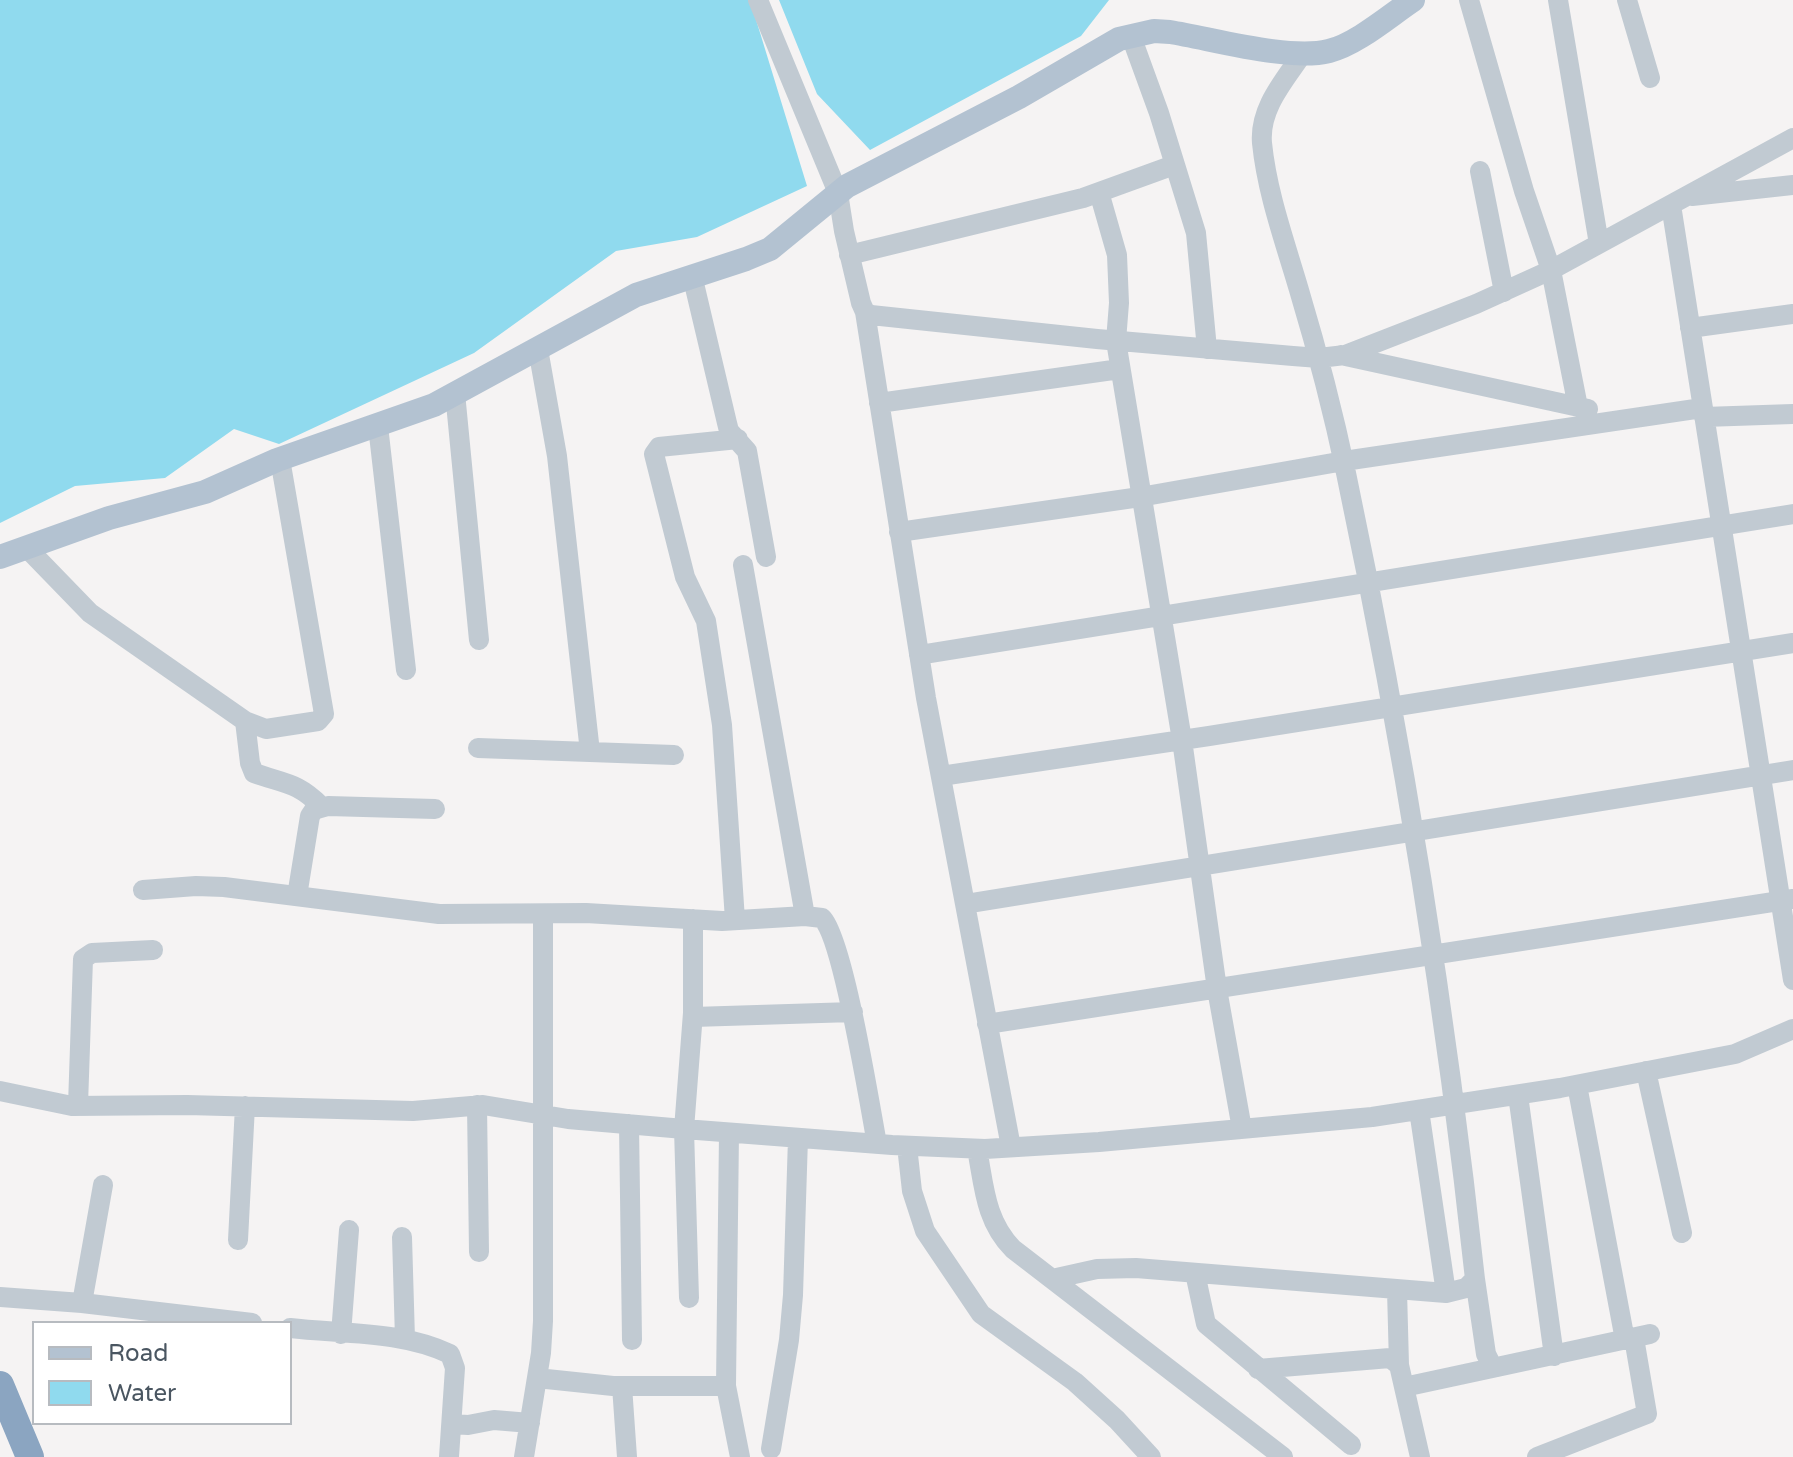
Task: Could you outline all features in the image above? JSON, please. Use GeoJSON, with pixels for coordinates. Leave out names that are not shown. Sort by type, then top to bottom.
{"type":"FeatureCollection","features":[{"type":"Feature","properties":{"kind":"highway"},"geometry":{"type":"LineString","coordinates":[[0,1385],[30,1457]]}},
{"type":"Feature","properties":{"kind":"main road"},"geometry":{"type":"LineString","coordinates":[[0,557],[109,518],[205,492],[280,459],[434,405],[636,295],[770,249],[838,193],[876,168],[980,118],[1119,39],[1154,31],[1303,53],[1330,51],[1368,31],[1413,0]]}},
{"type":"Feature","properties":{"kind":"street"},"geometry":{"type":"LineString","coordinates":[[758,0],[838,193],[849,255],[865,312],[919,655],[1011,1147]]}},
{"type":"Feature","properties":{"kind":"street"},"geometry":{"type":"LineString","coordinates":[[1469,0],[1524,191],[1551,270],[1578,407]]}},
{"type":"Feature","properties":{"kind":"street"},"geometry":{"type":"LineString","coordinates":[[1558,0],[1599,244]]}},
{"type":"Feature","properties":{"kind":"street"},"geometry":{"type":"LineString","coordinates":[[1627,0],[1650,78]]}},
{"type":"Feature","properties":{"kind":"street"},"geometry":{"type":"LineString","coordinates":[[1131,36],[1196,233],[1207,349]]}},
{"type":"Feature","properties":{"kind":"street"},"geometry":{"type":"LineString","coordinates":[[1303,53],[1268,108],[1262,124],[1262,141],[1276,211],[1319,358],[1344,461],[1369,583],[1456,1104],[1486,1354],[1491,1364],[1497,1367]]}},
{"type":"Feature","properties":{"kind":"street"},"geometry":{"type":"LineString","coordinates":[[865,312],[1116,341],[1319,358],[1341,355],[1504,292],[1551,270],[1793,138]]}},
{"type":"Feature","properties":{"kind":"street"},"geometry":{"type":"LineString","coordinates":[[849,255],[1026,213],[1099,192],[1174,165]]}},
{"type":"Feature","properties":{"kind":"street"},"geometry":{"type":"LineString","coordinates":[[1480,171],[1504,292]]}},
{"type":"Feature","properties":{"kind":"street"},"geometry":{"type":"LineString","coordinates":[[1678,201],[1793,185]]}},
{"type":"Feature","properties":{"kind":"street"},"geometry":{"type":"LineString","coordinates":[[1099,192],[1117,255],[1119,303],[1116,341],[1120,369],[1182,740],[1217,989],[1242,1129]]}},
{"type":"Feature","properties":{"kind":"street"},"geometry":{"type":"LineString","coordinates":[[1678,201],[1690,328],[1762,775],[1787,900],[1793,980]]}},
{"type":"Feature","properties":{"kind":"street"},"geometry":{"type":"LineString","coordinates":[[692,275],[729,431],[747,451],[766,557]]}},
{"type":"Feature","properties":{"kind":"street"},"geometry":{"type":"LineString","coordinates":[[1690,328],[1793,314]]}},
{"type":"Feature","properties":{"kind":"street"},"geometry":{"type":"LineString","coordinates":[[538,349],[557,456],[590,752]]}},
{"type":"Feature","properties":{"kind":"street"},"geometry":{"type":"LineString","coordinates":[[1341,355],[1631,419]]}},
{"type":"Feature","properties":{"kind":"street"},"geometry":{"type":"LineString","coordinates":[[879,403],[1120,369]]}},
{"type":"Feature","properties":{"kind":"street"},"geometry":{"type":"LineString","coordinates":[[455,393],[479,640]]}},
{"type":"Feature","properties":{"kind":"street"},"geometry":{"type":"LineString","coordinates":[[899,532],[1631,419],[1703,413],[1793,414]]}},
{"type":"Feature","properties":{"kind":"street"},"geometry":{"type":"LineString","coordinates":[[378,426],[406,670]]}},
{"type":"Feature","properties":{"kind":"street"},"geometry":{"type":"LineString","coordinates":[[735,920],[722,725],[706,621],[685,577],[654,454],[659,447],[738,439]]}},
{"type":"Feature","properties":{"kind":"street"},"geometry":{"type":"LineString","coordinates":[[26,547],[90,613],[245,721],[266,729],[318,721],[324,714],[280,459]]}},
{"type":"Feature","properties":{"kind":"street"},"geometry":{"type":"LineString","coordinates":[[919,655],[1793,514]]}},
{"type":"Feature","properties":{"kind":"street"},"geometry":{"type":"LineString","coordinates":[[743,565],[805,916]]}},
{"type":"Feature","properties":{"kind":"street"},"geometry":{"type":"LineString","coordinates":[[941,776],[1793,643]]}},
{"type":"Feature","properties":{"kind":"street"},"geometry":{"type":"LineString","coordinates":[[245,721],[254,773],[305,789],[321,806]]}},
{"type":"Feature","properties":{"kind":"street"},"geometry":{"type":"LineString","coordinates":[[478,748],[674,755]]}},
{"type":"Feature","properties":{"kind":"street"},"geometry":{"type":"LineString","coordinates":[[965,904],[1793,770]]}},
{"type":"Feature","properties":{"kind":"street"},"geometry":{"type":"LineString","coordinates":[[297,896],[310,816],[321,806],[435,809]]}},
{"type":"Feature","properties":{"kind":"street"},"geometry":{"type":"LineString","coordinates":[[143,890],[210,887],[439,914],[586,913],[735,920],[822,918],[826,922],[853,1012],[877,1144]]}},
{"type":"Feature","properties":{"kind":"street"},"geometry":{"type":"LineString","coordinates":[[987,1024],[1787,900]]}},
{"type":"Feature","properties":{"kind":"street"},"geometry":{"type":"LineString","coordinates":[[524,1457],[543,1321],[543,914]]}},
{"type":"Feature","properties":{"kind":"street"},"geometry":{"type":"LineString","coordinates":[[689,1298],[684,1129],[693,1017],[693,919]]}},
{"type":"Feature","properties":{"kind":"street"},"geometry":{"type":"LineString","coordinates":[[78,1105],[83,959],[92,953],[153,950]]}},
{"type":"Feature","properties":{"kind":"street"},"geometry":{"type":"LineString","coordinates":[[693,1017],[853,1012]]}},
{"type":"Feature","properties":{"kind":"street"},"geometry":{"type":"LineString","coordinates":[[0,1091],[78,1105],[413,1111],[477,1105],[545,1115],[729,1133],[977,1149],[1242,1129],[1419,1110],[1577,1085],[1735,1054],[1793,1029]]}},
{"type":"Feature","properties":{"kind":"street"},"geometry":{"type":"LineString","coordinates":[[1646,1071],[1682,1233]]}},
{"type":"Feature","properties":{"kind":"street"},"geometry":{"type":"LineString","coordinates":[[1537,1457],[1647,1414],[1636,1337],[1577,1085]]}},
{"type":"Feature","properties":{"kind":"street"},"geometry":{"type":"LineString","coordinates":[[1518,1095],[1554,1356]]}},
{"type":"Feature","properties":{"kind":"street"},"geometry":{"type":"LineString","coordinates":[[477,1105],[479,1252]]}},
{"type":"Feature","properties":{"kind":"street"},"geometry":{"type":"LineString","coordinates":[[238,1240],[245,1106]]}},
{"type":"Feature","properties":{"kind":"street"},"geometry":{"type":"LineString","coordinates":[[1419,1110],[1446,1293]]}},
{"type":"Feature","properties":{"kind":"street"},"geometry":{"type":"LineString","coordinates":[[629,1124],[632,1340]]}},
{"type":"Feature","properties":{"kind":"street"},"geometry":{"type":"LineString","coordinates":[[729,1133],[726,1386],[740,1457]]}},
{"type":"Feature","properties":{"kind":"street"},"geometry":{"type":"LineString","coordinates":[[771,1449],[790,1325],[798,1138]]}},
{"type":"Feature","properties":{"kind":"street"},"geometry":{"type":"LineString","coordinates":[[907,1146],[912,1191],[925,1231],[981,1314],[1075,1382],[1117,1420],[1151,1457]]}},
{"type":"Feature","properties":{"kind":"street"},"geometry":{"type":"LineString","coordinates":[[977,1149],[988,1210],[1000,1236],[1283,1457]]}},
{"type":"Feature","properties":{"kind":"street"},"geometry":{"type":"LineString","coordinates":[[82,1303],[103,1185]]}},
{"type":"Feature","properties":{"kind":"street"},"geometry":{"type":"LineString","coordinates":[[341,1334],[349,1230]]}},
{"type":"Feature","properties":{"kind":"street"},"geometry":{"type":"LineString","coordinates":[[402,1237],[405,1339]]}},
{"type":"Feature","properties":{"kind":"street"},"geometry":{"type":"LineString","coordinates":[[1052,1279],[1097,1269],[1136,1268],[1446,1293],[1466,1288],[1475,1279]]}},
{"type":"Feature","properties":{"kind":"street"},"geometry":{"type":"LineString","coordinates":[[1195,1273],[1206,1324],[1351,1445]]}},
{"type":"Feature","properties":{"kind":"street"},"geometry":{"type":"LineString","coordinates":[[1397,1290],[1399,1365],[1420,1457]]}},
{"type":"Feature","properties":{"kind":"street"},"geometry":{"type":"LineString","coordinates":[[0,1297],[235,1321]]}},
{"type":"Feature","properties":{"kind":"street"},"geometry":{"type":"LineString","coordinates":[[292,1328],[405,1339],[450,1354],[455,1368],[449,1457]]}},
{"type":"Feature","properties":{"kind":"street"},"geometry":{"type":"LineString","coordinates":[[1404,1387],[1636,1337]]}},
{"type":"Feature","properties":{"kind":"street"},"geometry":{"type":"LineString","coordinates":[[1258,1369],[1390,1358],[1399,1365]]}},
{"type":"Feature","properties":{"kind":"street"},"geometry":{"type":"LineString","coordinates":[[537,1378],[622,1386],[726,1386]]}},
{"type":"Feature","properties":{"kind":"street"},"geometry":{"type":"LineString","coordinates":[[622,1386],[627,1457]]}},
{"type":"Feature","properties":{"kind":"street"},"geometry":{"type":"LineString","coordinates":[[452,1424],[468,1425],[494,1420],[530,1423]]}},
{"type":"Feature","properties":{"kind":"water"},"geometry":{"type":"Polygon","coordinates":[[[0,0],[750,0],[807,186],[697,237],[616,251],[474,353],[279,444],[234,429],[165,478],[75,486],[0,523],[0,0]]]}},
{"type":"Feature","properties":{"kind":"water"},"geometry":{"type":"Polygon","coordinates":[[[779,0],[1109,0],[1081,36],[870,150],[817,94],[779,0]]]}}]}
